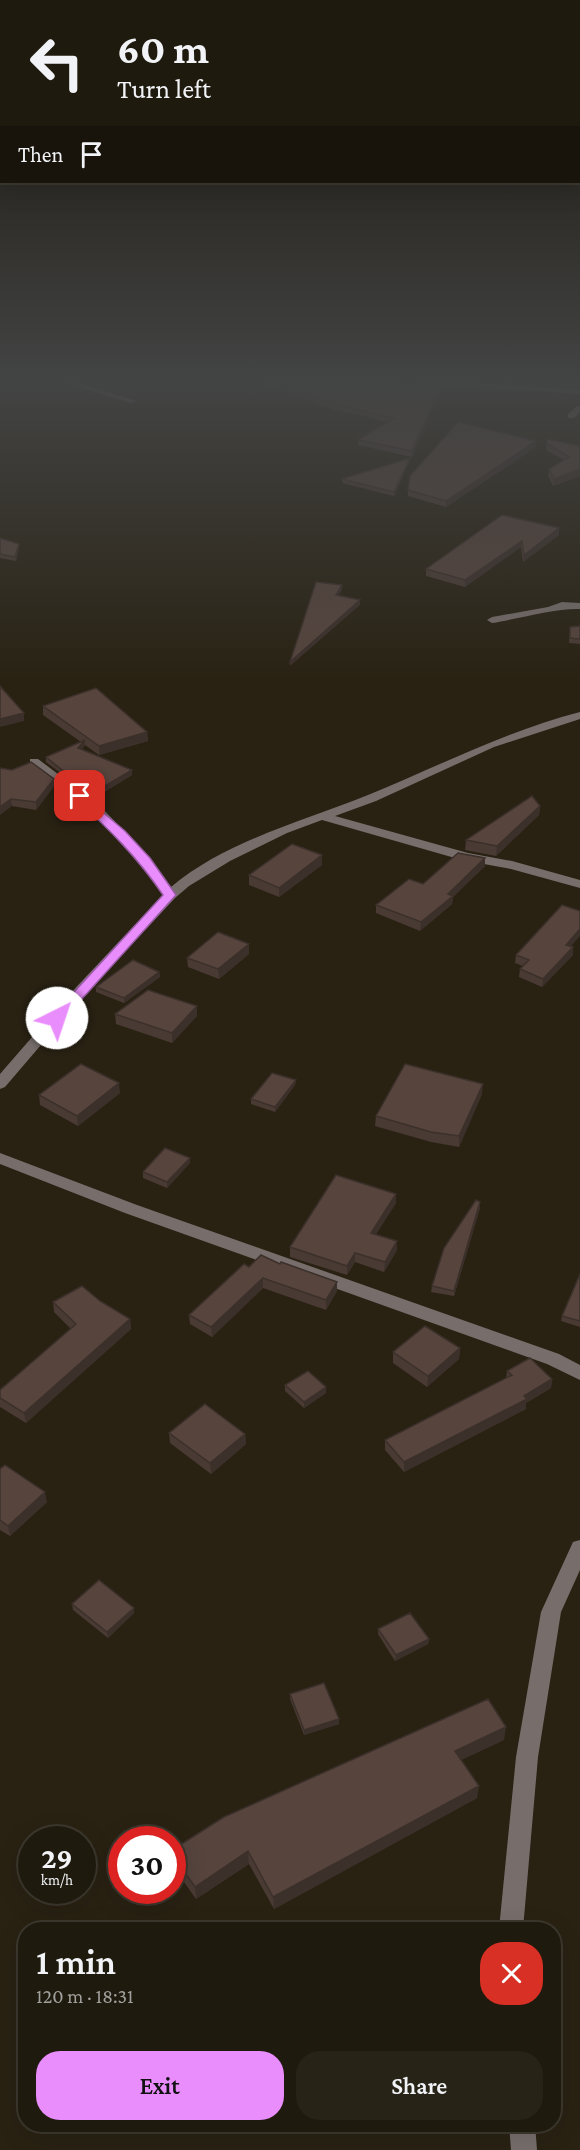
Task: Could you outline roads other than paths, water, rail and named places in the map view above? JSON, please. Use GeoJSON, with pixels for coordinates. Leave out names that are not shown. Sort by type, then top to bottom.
{"type":"FeatureCollection","features":[{"type":"Feature","properties":{"kind":"street"},"geometry":{"type":"LineString","coordinates":[[492,620],[551,610],[562,604],[580,606]]}},
{"type":"Feature","properties":{"kind":"street"},"geometry":{"type":"LineString","coordinates":[[0,1084],[71,1001],[170,895],[184,883],[225,858],[283,830],[372,798],[490,745],[580,715]]}},
{"type":"Feature","properties":{"kind":"street"},"geometry":{"type":"LineString","coordinates":[[34,762],[101,814],[146,861],[170,895]]}},
{"type":"Feature","properties":{"kind":"street"},"geometry":{"type":"LineString","coordinates":[[322,816],[467,857],[512,865],[580,884]]}},
{"type":"Feature","properties":{"kind":"street"},"geometry":{"type":"LineString","coordinates":[[0,1158],[142,1213],[553,1359],[580,1373]]}},
{"type":"Feature","properties":{"kind":"street"},"geometry":{"type":"LineString","coordinates":[[512,1922],[527,1757],[551,1612],[580,1548]]}},
{"type":"Feature","properties":{"kind":"street"},"geometry":{"type":"LineString","coordinates":[[523,2132],[524,2150]]}}]}
